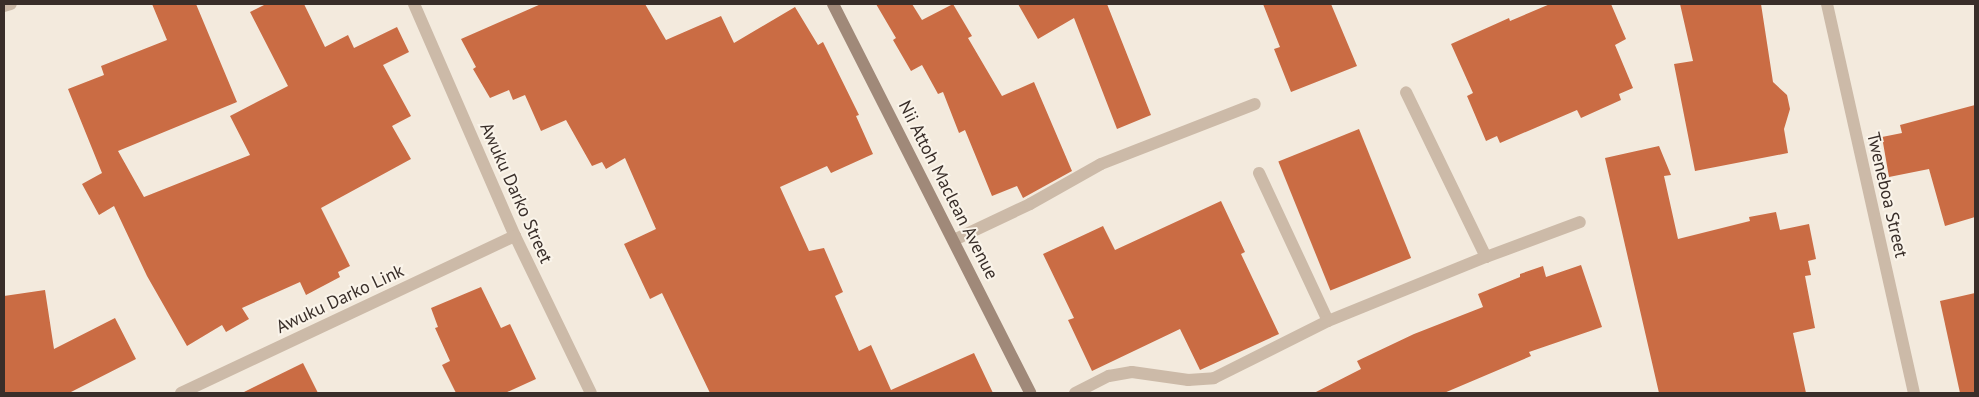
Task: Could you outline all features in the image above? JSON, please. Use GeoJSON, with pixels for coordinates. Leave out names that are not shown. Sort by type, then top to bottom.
{"type":"FeatureCollection","features":[{"type":"Feature","properties":{"kind":"street"},"geometry":{"type":"LineString","coordinates":[[4,6],[11,4]]}},
{"type":"Feature","properties":{"kind":"street","name":"Awuku Darko Street"},"geometry":{"type":"LineString","coordinates":[[414,4],[515,236],[592,393]]}},
{"type":"Feature","properties":{"kind":"street","name":"Nii Attoh Maclean Avenue"},"geometry":{"type":"LineString","coordinates":[[833,4],[1030,393]]}},
{"type":"Feature","properties":{"kind":"street","name":"Tweneboa Street"},"geometry":{"type":"LineString","coordinates":[[1827,4],[1914,393]]}},
{"type":"Feature","properties":{"kind":"street"},"geometry":{"type":"LineString","coordinates":[[1406,92],[1486,257]]}},
{"type":"Feature","properties":{"kind":"street"},"geometry":{"type":"LineString","coordinates":[[954,240],[1030,204],[1101,164],[1255,104]]}},
{"type":"Feature","properties":{"kind":"street"},"geometry":{"type":"LineString","coordinates":[[1259,173],[1328,321]]}},
{"type":"Feature","properties":{"kind":"street"},"geometry":{"type":"LineString","coordinates":[[1075,393],[1109,376],[1132,372],[1188,380],[1214,378],[1328,321],[1486,257],[1580,222]]}},
{"type":"Feature","properties":{"kind":"street","name":"Awuku Darko Link"},"geometry":{"type":"LineString","coordinates":[[180,393],[515,236]]}},
{"type":"Feature","properties":{"kind":"building"},"geometry":{"type":"Polygon","coordinates":[[[152,4],[196,4],[237,102],[118,151],[144,197],[250,155],[230,116],[288,86],[250,12],[266,4],[304,4],[325,47],[348,35],[354,48],[397,27],[409,52],[383,65],[411,116],[392,126],[411,159],[321,208],[350,266],[338,272],[340,277],[306,295],[300,282],[242,308],[249,319],[226,332],[222,325],[187,346],[147,276],[114,206],[99,215],[82,184],[102,173],[68,89],[104,75],[101,66],[167,40],[152,4]]]}},
{"type":"Feature","properties":{"kind":"building"},"geometry":{"type":"Polygon","coordinates":[[[541,4],[645,4],[666,40],[721,16],[734,43],[795,7],[818,45],[823,42],[859,115],[856,116],[873,154],[831,173],[827,166],[780,187],[809,251],[824,248],[843,292],[835,296],[859,351],[871,345],[891,390],[974,353],[993,393],[710,393],[662,293],[650,299],[624,244],[656,229],[625,158],[606,169],[602,162],[592,166],[566,120],[541,131],[525,95],[513,100],[509,90],[490,98],[473,69],[476,67],[461,39],[541,4]]]}},
{"type":"Feature","properties":{"kind":"building"},"geometry":{"type":"Polygon","coordinates":[[[876,4],[912,4],[922,20],[953,4],[972,36],[968,38],[1002,96],[1034,82],[1072,171],[1023,198],[1017,186],[992,196],[965,130],[959,133],[943,92],[938,94],[922,65],[911,71],[893,40],[896,38],[876,4]]]}},
{"type":"Feature","properties":{"kind":"building"},"geometry":{"type":"Polygon","coordinates":[[[1018,4],[1107,4],[1151,115],[1117,129],[1074,18],[1038,39],[1018,4]]]}},
{"type":"Feature","properties":{"kind":"building"},"geometry":{"type":"Polygon","coordinates":[[[1263,4],[1331,4],[1357,66],[1291,92],[1274,49],[1280,47],[1263,4]]]}},
{"type":"Feature","properties":{"kind":"building"},"geometry":{"type":"Polygon","coordinates":[[[1550,4],[1611,4],[1626,39],[1615,45],[1633,88],[1619,94],[1621,100],[1581,118],[1577,110],[1500,143],[1497,136],[1486,141],[1467,96],[1473,93],[1451,44],[1509,18],[1510,21],[1550,4]]]}},
{"type":"Feature","properties":{"kind":"building"},"geometry":{"type":"Polygon","coordinates":[[[1680,4],[1761,4],[1773,82],[1787,95],[1790,109],[1784,129],[1788,153],[1695,171],[1674,64],[1693,61],[1680,4]]]}},
{"type":"Feature","properties":{"kind":"building"},"geometry":{"type":"Polygon","coordinates":[[[1975,105],[1975,217],[1945,226],[1929,169],[1889,177],[1882,137],[1902,133],[1900,125],[1975,105]]]}},
{"type":"Feature","properties":{"kind":"building"},"geometry":{"type":"Polygon","coordinates":[[[1359,129],[1411,258],[1330,290],[1278,162],[1359,129]]]}},
{"type":"Feature","properties":{"kind":"building"},"geometry":{"type":"Polygon","coordinates":[[[1659,146],[1671,175],[1664,176],[1678,239],[1750,221],[1749,217],[1776,212],[1780,230],[1809,224],[1816,259],[1808,261],[1811,275],[1805,276],[1815,328],[1793,333],[1806,393],[1659,393],[1605,158],[1659,146]]]}},
{"type":"Feature","properties":{"kind":"building"},"geometry":{"type":"Polygon","coordinates":[[[1221,201],[1245,252],[1241,254],[1279,334],[1200,370],[1180,329],[1092,371],[1068,320],[1074,318],[1043,254],[1103,226],[1115,250],[1221,201]]]}},
{"type":"Feature","properties":{"kind":"building"},"geometry":{"type":"Polygon","coordinates":[[[1581,265],[1602,327],[1529,352],[1531,356],[1444,393],[1314,393],[1361,369],[1357,361],[1414,334],[1483,307],[1478,294],[1520,277],[1520,274],[1543,266],[1546,277],[1581,265]]]}},
{"type":"Feature","properties":{"kind":"building"},"geometry":{"type":"Polygon","coordinates":[[[481,287],[501,328],[510,324],[536,379],[505,393],[456,393],[442,365],[450,361],[435,328],[438,327],[431,308],[481,287]]]}},
{"type":"Feature","properties":{"kind":"building"},"geometry":{"type":"Polygon","coordinates":[[[45,290],[54,349],[115,318],[136,359],[69,393],[4,393],[4,296],[45,290]]]}},
{"type":"Feature","properties":{"kind":"building"},"geometry":{"type":"Polygon","coordinates":[[[1975,293],[1975,393],[1960,393],[1940,301],[1975,293]]]}},
{"type":"Feature","properties":{"kind":"building"},"geometry":{"type":"Polygon","coordinates":[[[303,363],[318,393],[242,393],[303,363]]]}}]}
